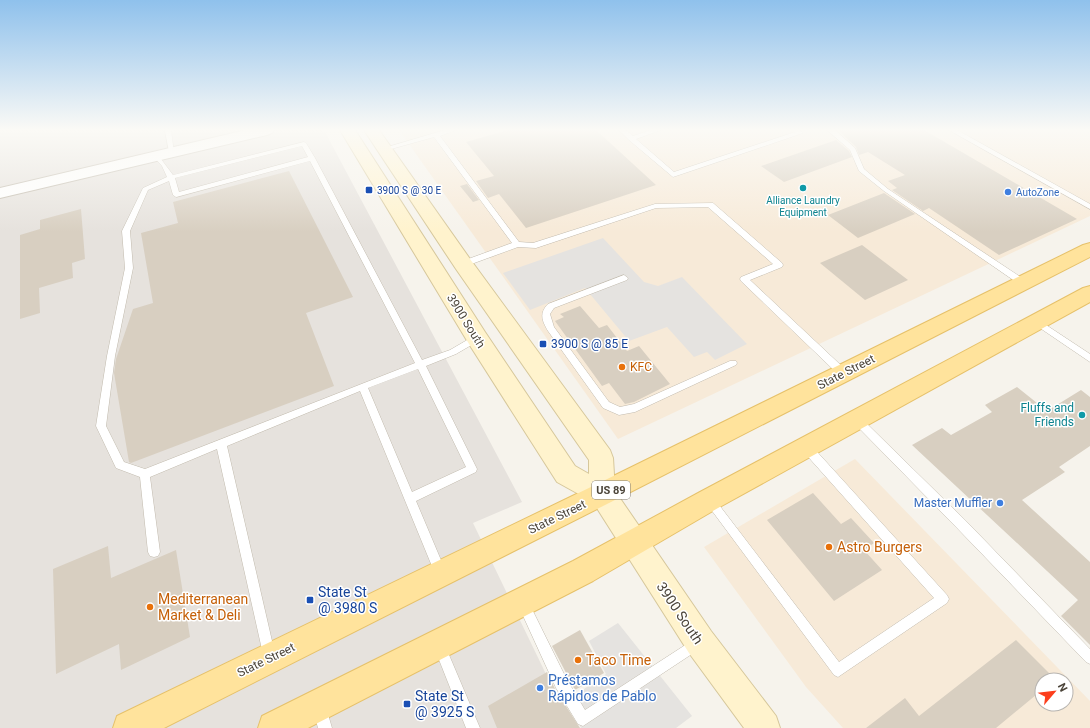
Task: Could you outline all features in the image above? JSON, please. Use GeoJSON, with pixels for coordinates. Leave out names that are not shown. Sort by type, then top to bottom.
{"type":"FeatureCollection","features":[{"type":"Feature","properties":{"kind":"main road","name":"3900 South"},"geometry":{"type":"LineString","coordinates":[[368,164],[476,338],[566,474],[602,494],[700,642],[764,728]]}},
{"type":"Feature","properties":{"kind":"main road","name":"3900 South"},"geometry":{"type":"LineString","coordinates":[[394,164],[600,458],[602,494]]}},
{"type":"Feature","properties":{"kind":"main road","name":"State Street"},"geometry":{"type":"LineString","coordinates":[[129,728],[602,494],[1090,249]]}},
{"type":"Feature","properties":{"kind":"main road"},"geometry":{"type":"LineString","coordinates":[[274,728],[322,717],[438,644],[634,543],[806,447],[1090,294]]}},
{"type":"Feature","properties":{"kind":"street"},"geometry":{"type":"LineString","coordinates":[[0,193],[122,164]]}},
{"type":"Feature","properties":{"kind":"lane"},"geometry":{"type":"LineString","coordinates":[[164,164],[172,177],[176,195],[290,164]]}},
{"type":"Feature","properties":{"kind":"lane"},"geometry":{"type":"LineString","coordinates":[[224,164],[172,177],[145,189],[126,231],[129,268],[111,356],[101,426],[120,465],[145,474],[363,386],[452,352],[476,338]]}},
{"type":"Feature","properties":{"kind":"lane"},"geometry":{"type":"LineString","coordinates":[[315,164],[420,364],[472,470],[409,499]]}},
{"type":"Feature","properties":{"kind":"lane"},"geometry":{"type":"LineString","coordinates":[[458,164],[517,244]]}},
{"type":"Feature","properties":{"kind":"lane"},"geometry":{"type":"LineString","coordinates":[[660,164],[673,175],[706,164]]}},
{"type":"Feature","properties":{"kind":"lane"},"geometry":{"type":"LineString","coordinates":[[859,164],[861,170],[886,190],[1022,282]]}},
{"type":"Feature","properties":{"kind":"lane"},"geometry":{"type":"LineString","coordinates":[[1012,164],[1090,208]]}},
{"type":"Feature","properties":{"kind":"lane"},"geometry":{"type":"LineString","coordinates":[[463,264],[517,244],[533,246],[655,206],[710,206],[779,265],[744,279],[843,373]]}},
{"type":"Feature","properties":{"kind":"lane"},"geometry":{"type":"LineString","coordinates":[[624,278],[551,306],[547,310],[546,315],[551,329],[606,404],[619,411],[634,408],[733,363]]}},
{"type":"Feature","properties":{"kind":"lane"},"geometry":{"type":"LineString","coordinates":[[1037,322],[1090,359]]}},
{"type":"Feature","properties":{"kind":"lane"},"geometry":{"type":"LineString","coordinates":[[363,386],[441,573]]}},
{"type":"Feature","properties":{"kind":"lane"},"geometry":{"type":"LineString","coordinates":[[857,420],[961,524],[1090,658]]}},
{"type":"Feature","properties":{"kind":"lane"},"geometry":{"type":"LineString","coordinates":[[221,443],[270,657]]}},
{"type":"Feature","properties":{"kind":"lane"},"geometry":{"type":"LineString","coordinates":[[709,500],[838,671],[943,599],[806,447]]}},
{"type":"Feature","properties":{"kind":"lane"},"geometry":{"type":"LineString","coordinates":[[145,474],[154,552]]}},
{"type":"Feature","properties":{"kind":"lane"},"geometry":{"type":"LineString","coordinates":[[522,602],[561,682],[583,719],[700,642]]}},
{"type":"Feature","properties":{"kind":"lane"},"geometry":{"type":"LineString","coordinates":[[438,644],[473,728]]}},
{"type":"Feature","properties":{"kind":"shaded area"},"geometry":{"type":"Polygon","coordinates":[[[0,164],[342,164],[522,502],[473,523],[572,728],[0,728],[0,164]]]}},
{"type":"Feature","properties":{"kind":"shaded area"},"geometry":{"type":"Polygon","coordinates":[[[423,164],[1090,164],[1090,216],[618,439],[423,164]]]}},
{"type":"Feature","properties":{"kind":"shaded area"},"geometry":{"type":"Polygon","coordinates":[[[603,238],[644,282],[658,286],[682,277],[747,344],[715,360],[707,352],[694,357],[667,327],[629,341],[585,288],[530,310],[503,273],[603,238]]]}},
{"type":"Feature","properties":{"kind":"shaded area"},"geometry":{"type":"Polygon","coordinates":[[[855,459],[1062,672],[1034,672],[1034,712],[1074,712],[1074,685],[1090,701],[1090,728],[843,728],[806,687],[704,547],[855,459]]]}},
{"type":"Feature","properties":{"kind":"shaded area"},"geometry":{"type":"Polygon","coordinates":[[[618,623],[692,716],[676,728],[581,728],[568,700],[606,674],[589,641],[618,623]]]}},
{"type":"Feature","properties":{"kind":"building"},"geometry":{"type":"Polygon","coordinates":[[[484,164],[633,164],[656,185],[526,228],[499,194],[488,198],[476,181],[494,176],[484,164]]]}},
{"type":"Feature","properties":{"kind":"building"},"geometry":{"type":"Polygon","coordinates":[[[767,164],[833,164],[784,182],[761,166],[767,164]]]}},
{"type":"Feature","properties":{"kind":"building"},"geometry":{"type":"Polygon","coordinates":[[[887,164],[982,164],[1077,219],[999,255],[929,208],[923,211],[892,190],[897,188],[888,181],[905,175],[887,164]]]}},
{"type":"Feature","properties":{"kind":"building"},"geometry":{"type":"Polygon","coordinates":[[[289,171],[353,297],[306,313],[334,386],[131,463],[129,462],[114,373],[116,359],[133,309],[153,303],[141,233],[178,223],[173,202],[289,171]]]}},
{"type":"Feature","properties":{"kind":"building"},"geometry":{"type":"Polygon","coordinates":[[[467,184],[479,200],[473,202],[460,186],[467,184]]]}},
{"type":"Feature","properties":{"kind":"building"},"geometry":{"type":"Polygon","coordinates":[[[884,193],[915,214],[858,238],[828,215],[884,193]]]}},
{"type":"Feature","properties":{"kind":"building"},"geometry":{"type":"Polygon","coordinates":[[[81,209],[85,259],[72,263],[73,278],[39,288],[40,313],[20,319],[20,235],[40,229],[40,220],[81,209]]]}},
{"type":"Feature","properties":{"kind":"building"},"geometry":{"type":"Polygon","coordinates":[[[862,245],[908,280],[865,300],[820,263],[862,245]]]}},
{"type":"Feature","properties":{"kind":"building","name":"KFC"},"geometry":{"type":"Polygon","coordinates":[[[580,306],[599,328],[607,325],[627,351],[639,346],[670,384],[634,402],[625,404],[609,383],[602,386],[555,321],[564,317],[560,314],[580,306]]]}},
{"type":"Feature","properties":{"kind":"building"},"geometry":{"type":"Polygon","coordinates":[[[1017,387],[1047,411],[1081,390],[1090,397],[1090,446],[1059,467],[1065,472],[1022,500],[1090,562],[1090,645],[1061,616],[1078,600],[912,445],[942,428],[951,435],[992,412],[985,405],[1017,387]]]}},
{"type":"Feature","properties":{"kind":"building","name":"Astro Burgers"},"geometry":{"type":"Polygon","coordinates":[[[813,493],[841,524],[851,518],[874,543],[864,550],[882,570],[834,601],[767,520],[813,493]]]}},
{"type":"Feature","properties":{"kind":"building"},"geometry":{"type":"Polygon","coordinates":[[[108,546],[111,578],[176,550],[190,637],[121,670],[119,644],[56,674],[53,569],[108,546]]]}},
{"type":"Feature","properties":{"kind":"building","name":"Taco Time"},"geometry":{"type":"Polygon","coordinates":[[[580,630],[604,673],[575,690],[552,646],[580,630]]]}},
{"type":"Feature","properties":{"kind":"building"},"geometry":{"type":"Polygon","coordinates":[[[1016,640],[1048,672],[1034,672],[1034,697],[996,728],[866,728],[905,698],[919,716],[1016,640]]]}},
{"type":"Feature","properties":{"kind":"building","name":"Préstamos Rápidos de Pablo"},"geometry":{"type":"Polygon","coordinates":[[[547,672],[555,689],[580,728],[497,728],[488,706],[547,672]]]}},
{"type":"Feature","properties":{"kind":"place","name":"Alliance Laundry Equipment"},"geometry":{"type":"Point","coordinates":[803,188]}},
{"type":"Feature","properties":{"kind":"place","name":"3900 S @ 30 E"},"geometry":{"type":"Point","coordinates":[369,190]}},
{"type":"Feature","properties":{"kind":"place","name":"AutoZone"},"geometry":{"type":"Point","coordinates":[1008,192]}},
{"type":"Feature","properties":{"kind":"place","name":"3900 S @ 85 E"},"geometry":{"type":"Point","coordinates":[543,344]}},
{"type":"Feature","properties":{"kind":"place","name":"KFC"},"geometry":{"type":"Point","coordinates":[622,367]}},
{"type":"Feature","properties":{"kind":"place","name":"Fluffs and Friends"},"geometry":{"type":"Point","coordinates":[1082,415]}},
{"type":"Feature","properties":{"kind":"place","name":"Master Muffler"},"geometry":{"type":"Point","coordinates":[1000,503]}},
{"type":"Feature","properties":{"kind":"place","name":"Astro Burgers"},"geometry":{"type":"Point","coordinates":[829,547]}},
{"type":"Feature","properties":{"kind":"place","name":"State St @ 3980 S"},"geometry":{"type":"Point","coordinates":[310,600]}},
{"type":"Feature","properties":{"kind":"place","name":"Mediterranean Market & Deli"},"geometry":{"type":"Point","coordinates":[150,607]}},
{"type":"Feature","properties":{"kind":"place","name":"Taco Time"},"geometry":{"type":"Point","coordinates":[578,660]}},
{"type":"Feature","properties":{"kind":"place","name":"Préstamos Rápidos de Pablo"},"geometry":{"type":"Point","coordinates":[540,688]}},
{"type":"Feature","properties":{"kind":"place","name":"State St @ 3925 S"},"geometry":{"type":"Point","coordinates":[407,704]}}]}
